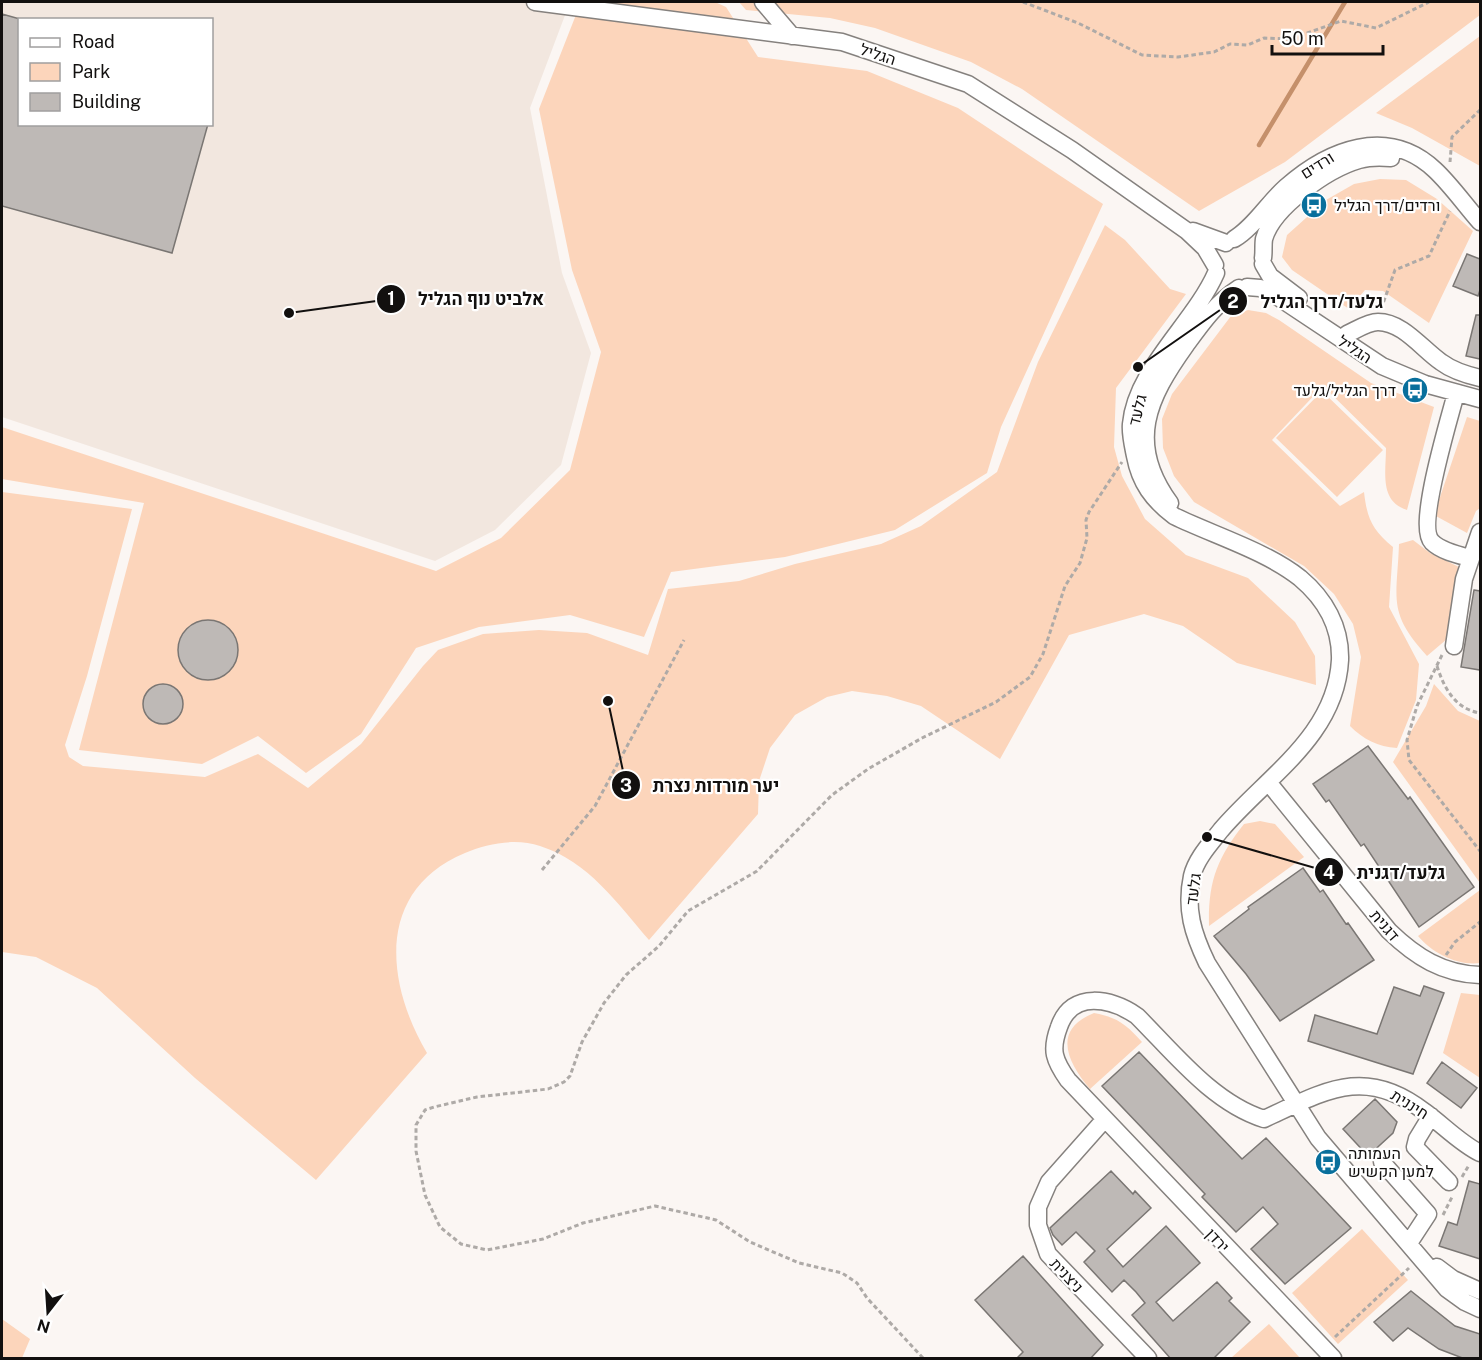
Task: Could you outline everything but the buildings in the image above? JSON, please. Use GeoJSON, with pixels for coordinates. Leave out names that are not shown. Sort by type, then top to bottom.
{"type":"FeatureCollection","features":[{"type":"Feature","properties":{"kind":"street"},"geometry":{"type":"LineString","coordinates":[[763,2],[792,36]]}},
{"type":"Feature","properties":{"kind":"street","name":"הגליל"},"geometry":{"type":"LineString","coordinates":[[540,3],[842,42],[968,84],[1072,150],[1170,220],[1205,248],[1215,269]]}},
{"type":"Feature","properties":{"kind":"street","name":"ורדים"},"geometry":{"type":"LineString","coordinates":[[1230,241],[1300,176],[1334,153],[1353,148],[1382,146],[1419,158],[1436,170],[1480,222]]}},
{"type":"Feature","properties":{"kind":"street","name":"ורדים"},"geometry":{"type":"LineString","coordinates":[[1263,261],[1264,239],[1280,214],[1309,188],[1344,165],[1362,159],[1395,158],[1413,162],[1448,186]]}},
{"type":"Feature","properties":{"kind":"street","name":"הגליל"},"geometry":{"type":"LineString","coordinates":[[1170,220],[1230,241]]}},
{"type":"Feature","properties":{"kind":"street"},"geometry":{"type":"LineString","coordinates":[[1230,241],[1251,242],[1260,250],[1263,261],[1261,275],[1243,288],[1223,282],[1215,269],[1215,256],[1230,241]]}},
{"type":"Feature","properties":{"kind":"street","name":"הגליל"},"geometry":{"type":"LineString","coordinates":[[1263,261],[1266,271],[1278,283],[1402,375]]}},
{"type":"Feature","properties":{"kind":"street","name":"גלעד"},"geometry":{"type":"LineString","coordinates":[[1215,269],[1206,295],[1144,385],[1131,424],[1140,479],[1160,505],[1174,516],[1279,565],[1299,578],[1325,606],[1338,631],[1339,673],[1328,709],[1303,746],[1227,824],[1202,855],[1192,875],[1190,921],[1207,963],[1296,1104],[1333,1157],[1447,1289],[1480,1309]]}},
{"type":"Feature","properties":{"kind":"street","name":"הגליל"},"geometry":{"type":"LineString","coordinates":[[1243,288],[1260,288],[1275,295],[1356,350],[1402,375],[1480,399]]}},
{"type":"Feature","properties":{"kind":"street","name":"גלעד"},"geometry":{"type":"LineString","coordinates":[[1209,532],[1174,508],[1161,490],[1148,460],[1147,423],[1156,391],[1165,375],[1215,306],[1243,288]]}},
{"type":"Feature","properties":{"kind":"street"},"geometry":{"type":"LineString","coordinates":[[1347,334],[1376,322],[1401,330],[1441,362],[1461,373],[1480,378]]}},
{"type":"Feature","properties":{"kind":"street"},"geometry":{"type":"LineString","coordinates":[[1456,393],[1428,507],[1426,530],[1431,542],[1453,554],[1470,558]]}},
{"type":"Feature","properties":{"kind":"street"},"geometry":{"type":"LineString","coordinates":[[1454,646],[1464,579],[1480,532]]}},
{"type":"Feature","properties":{"kind":"street","name":"דגנית"},"geometry":{"type":"LineString","coordinates":[[1268,782],[1389,931],[1409,950],[1439,967],[1459,974],[1480,975]]}},
{"type":"Feature","properties":{"kind":"street","name":"חיננית"},"geometry":{"type":"LineString","coordinates":[[1104,1120],[1068,1080],[1055,1055],[1060,1024],[1067,1012],[1090,999],[1122,1005],[1137,1016],[1220,1097],[1239,1110],[1264,1119],[1335,1087],[1361,1085],[1388,1089],[1414,1103],[1480,1153]]}},
{"type":"Feature","properties":{"kind":"street"},"geometry":{"type":"LineString","coordinates":[[1431,1116],[1417,1139],[1415,1147],[1449,1182]]}},
{"type":"Feature","properties":{"kind":"street","name":"ניצנית"},"geometry":{"type":"LineString","coordinates":[[1104,1120],[1049,1182],[1038,1207],[1038,1225],[1048,1254],[1148,1359]]}},
{"type":"Feature","properties":{"kind":"street","name":"ירדן"},"geometry":{"type":"LineString","coordinates":[[1104,1120],[1333,1359]]}},
{"type":"Feature","properties":{"kind":"street"},"geometry":{"type":"LineString","coordinates":[[1382,1162],[1428,1214],[1408,1243]]}},
{"type":"Feature","properties":{"kind":"street","name":"גלעד"},"geometry":{"type":"LineString","coordinates":[[1420,1257],[1454,1279],[1480,1290]]}},
{"type":"Feature","properties":{"kind":"path"},"geometry":{"type":"LineString","coordinates":[[1023,2],[1078,23],[1142,55],[1178,57],[1214,52],[1230,44],[1248,45],[1264,38],[1290,39],[1341,21],[1376,28],[1429,2]]}},
{"type":"Feature","properties":{"kind":"path"},"geometry":{"type":"LineString","coordinates":[[1376,322],[1395,270],[1429,256],[1450,210],[1448,186],[1452,137],[1480,110]]}},
{"type":"Feature","properties":{"kind":"path"},"geometry":{"type":"LineString","coordinates":[[923,1359],[867,1298],[857,1283],[842,1273],[799,1263],[750,1242],[716,1220],[655,1206],[583,1223],[543,1239],[487,1250],[461,1244],[440,1227],[425,1195],[416,1151],[416,1125],[425,1110],[434,1107],[477,1097],[548,1089],[564,1082],[570,1076],[582,1042],[604,1004],[626,975],[660,946],[688,911],[757,871],[832,795],[868,769],[922,738],[1003,698],[1030,677],[1043,654],[1065,586],[1080,563],[1087,538],[1086,520],[1089,512],[1133,445]]}},
{"type":"Feature","properties":{"kind":"path"},"geometry":{"type":"LineString","coordinates":[[542,870],[595,806],[684,640]]}},
{"type":"Feature","properties":{"kind":"path"},"geometry":{"type":"LineString","coordinates":[[1454,646],[1443,653],[1427,682],[1407,740],[1409,760],[1480,851]]}},
{"type":"Feature","properties":{"kind":"path"},"geometry":{"type":"LineString","coordinates":[[1437,666],[1444,688],[1456,702],[1473,712],[1480,713]]}},
{"type":"Feature","properties":{"kind":"path"},"geometry":{"type":"LineString","coordinates":[[1439,967],[1455,942],[1480,922]]}},
{"type":"Feature","properties":{"kind":"shaded area"},"geometry":{"type":"Polygon","coordinates":[[[2,2],[570,2],[530,108],[562,273],[591,353],[561,465],[495,530],[435,561],[2,417],[2,2]]]}},
{"type":"Feature","properties":{"kind":"green space"},"geometry":{"type":"Polygon","coordinates":[[[581,2],[715,2],[726,7],[758,57],[867,71],[958,108],[1103,204],[1001,427],[987,473],[895,530],[785,557],[671,572],[644,637],[570,615],[479,627],[416,648],[361,734],[306,773],[258,736],[202,764],[79,750],[144,503],[2,479],[2,427],[436,571],[501,538],[570,470],[601,352],[572,270],[539,109],[581,2]]]}},
{"type":"Feature","properties":{"kind":"green space"},"geometry":{"type":"Polygon","coordinates":[[[739,2],[1480,2],[1480,15],[1285,162],[1199,211],[1022,89],[971,62],[875,28],[830,18],[746,10],[739,2]]]}},
{"type":"Feature","properties":{"kind":"green space"},"geometry":{"type":"Polygon","coordinates":[[[1480,36],[1480,166],[1412,128],[1376,113],[1480,36]]]}},
{"type":"Feature","properties":{"kind":"green space"},"geometry":{"type":"Polygon","coordinates":[[[1380,179],[1406,180],[1437,199],[1473,231],[1429,323],[1383,291],[1365,290],[1349,309],[1292,270],[1282,257],[1287,235],[1326,200],[1354,184],[1380,179]]]}},
{"type":"Feature","properties":{"kind":"green space"},"geometry":{"type":"Polygon","coordinates":[[[1105,225],[1125,240],[1170,289],[1186,294],[1116,388],[1114,447],[1122,476],[1145,519],[1186,555],[1248,578],[1295,622],[1315,656],[1316,685],[1237,663],[1183,626],[1144,614],[1069,635],[1000,759],[921,706],[887,696],[852,691],[827,697],[795,715],[770,748],[759,781],[758,814],[649,940],[601,885],[573,862],[557,853],[540,846],[512,842],[492,844],[465,853],[436,869],[416,890],[403,914],[397,940],[397,968],[403,997],[413,1026],[427,1053],[316,1180],[195,1078],[97,988],[36,957],[2,952],[2,492],[132,509],[87,676],[65,745],[69,757],[83,766],[205,777],[258,754],[308,788],[361,744],[438,650],[483,634],[539,630],[587,633],[648,655],[668,589],[739,581],[795,564],[881,544],[921,526],[997,472],[1038,362],[1105,225]]]}},
{"type":"Feature","properties":{"kind":"green space"},"geometry":{"type":"Polygon","coordinates":[[[1248,310],[1266,313],[1279,320],[1371,383],[1434,407],[1407,510],[1398,506],[1388,493],[1385,476],[1386,448],[1323,386],[1272,440],[1340,506],[1364,492],[1367,509],[1375,529],[1393,547],[1389,607],[1419,664],[1416,700],[1397,748],[1371,742],[1350,726],[1361,657],[1353,624],[1334,594],[1304,566],[1194,502],[1174,476],[1163,448],[1162,419],[1172,394],[1231,316],[1248,310]]]}},
{"type":"Feature","properties":{"kind":"green space"},"geometry":{"type":"Polygon","coordinates":[[[1322,391],[1383,450],[1337,497],[1276,438],[1322,391]]]}},
{"type":"Feature","properties":{"kind":"green space"},"geometry":{"type":"Polygon","coordinates":[[[1467,417],[1480,421],[1480,508],[1476,511],[1467,533],[1434,515],[1467,417]]]}},
{"type":"Feature","properties":{"kind":"green space"},"geometry":{"type":"Polygon","coordinates":[[[1413,540],[1430,553],[1459,567],[1447,639],[1427,656],[1405,628],[1397,604],[1399,544],[1413,540]]]}},
{"type":"Feature","properties":{"kind":"green space"},"geometry":{"type":"Polygon","coordinates":[[[1434,684],[1458,711],[1480,721],[1480,883],[1393,762],[1426,706],[1434,684]]]}},
{"type":"Feature","properties":{"kind":"green space"},"geometry":{"type":"Polygon","coordinates":[[[1260,821],[1275,824],[1304,857],[1209,926],[1210,896],[1221,860],[1244,824],[1260,821]]]}},
{"type":"Feature","properties":{"kind":"green space"},"geometry":{"type":"Polygon","coordinates":[[[1480,890],[1480,963],[1463,962],[1446,957],[1430,948],[1418,936],[1480,890]]]}},
{"type":"Feature","properties":{"kind":"green space"},"geometry":{"type":"Polygon","coordinates":[[[1461,993],[1480,995],[1480,1078],[1443,1053],[1461,993]]]}},
{"type":"Feature","properties":{"kind":"green space"},"geometry":{"type":"Polygon","coordinates":[[[1094,1013],[1121,1023],[1142,1042],[1090,1089],[1070,1058],[1068,1038],[1072,1028],[1094,1013]]]}},
{"type":"Feature","properties":{"kind":"green space"},"geometry":{"type":"Polygon","coordinates":[[[1362,1229],[1408,1280],[1338,1344],[1292,1293],[1362,1229]]]}},
{"type":"Feature","properties":{"kind":"green space"},"geometry":{"type":"Polygon","coordinates":[[[2,1319],[30,1339],[22,1358],[2,1358],[2,1319]]]}},
{"type":"Feature","properties":{"kind":"green space"},"geometry":{"type":"Polygon","coordinates":[[[1269,1324],[1300,1358],[1231,1358],[1269,1324]]]}},
{"type":"Feature","properties":{"kind":"waterway"},"geometry":{"type":"LineString","coordinates":[[1259,145],[1345,2]]}},
{"type":"Feature","properties":{"kind":"place","name":"ורדים/דרך הגליל"},"geometry":{"type":"Point","coordinates":[1314,205]}},
{"type":"Feature","properties":{"kind":"place","name":"אלביט נוף הגליל"},"geometry":{"type":"Point","coordinates":[289,313]}},
{"type":"Feature","properties":{"kind":"place","name":"גלעד/דרך הגליל"},"geometry":{"type":"Point","coordinates":[1138,367]}},
{"type":"Feature","properties":{"kind":"place","name":"דרך הגליל/גלעד"},"geometry":{"type":"Point","coordinates":[1415,390]}},
{"type":"Feature","properties":{"kind":"place","name":"יער מורדות נצרת"},"geometry":{"type":"Point","coordinates":[608,701]}},
{"type":"Feature","properties":{"kind":"place","name":"גלעד/דגנית"},"geometry":{"type":"Point","coordinates":[1207,837]}},
{"type":"Feature","properties":{"kind":"place","name":"העמותה למען הקשיש"},"geometry":{"type":"Point","coordinates":[1328,1162]}}]}
